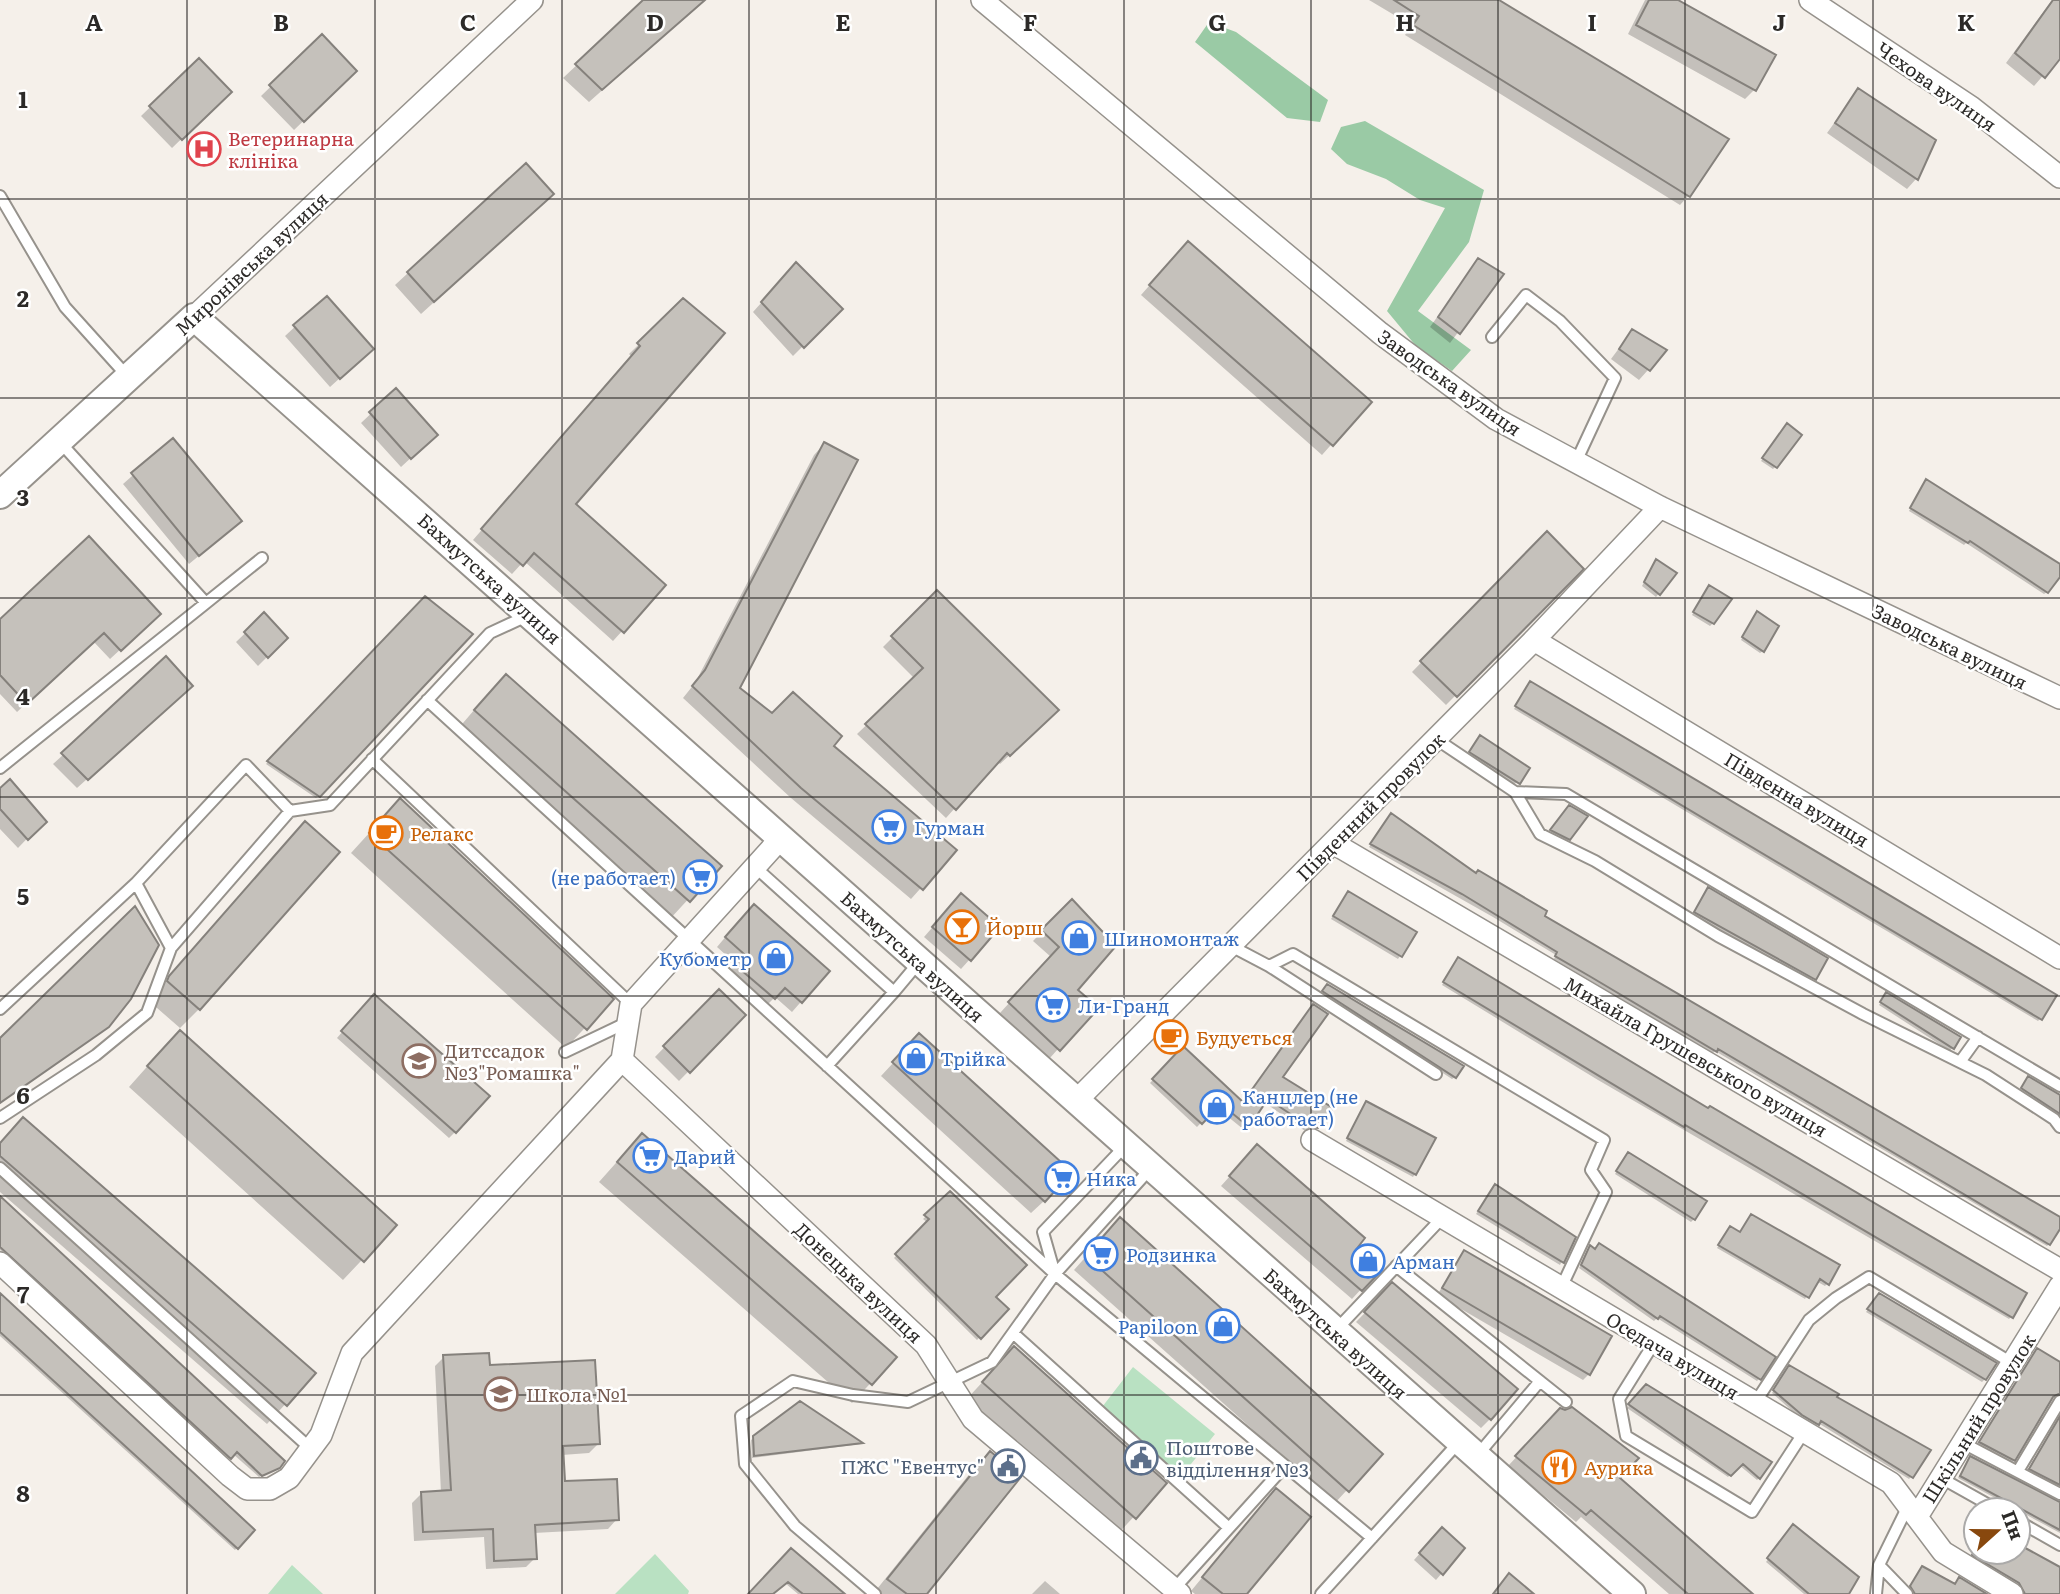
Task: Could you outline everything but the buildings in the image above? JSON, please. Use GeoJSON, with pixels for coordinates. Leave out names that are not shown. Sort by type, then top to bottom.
{"type":"FeatureCollection","features":[{"type":"Feature","properties":{"kind":"street","name":"Миронівська вулиця"},"geometry":{"type":"LineString","coordinates":[[0,495],[532,0]]}},
{"type":"Feature","properties":{"kind":"street","name":"Заводська вулиця"},"geometry":{"type":"LineString","coordinates":[[982,0],[1380,333],[1496,419],[1660,507],[2060,698]]}},
{"type":"Feature","properties":{"kind":"street","name":"Чехова вулиця"},"geometry":{"type":"LineString","coordinates":[[1810,0],[1971,107],[2060,177]]}},
{"type":"Feature","properties":{"kind":"street","name":"Бахмутська вулиця"},"geometry":{"type":"LineString","coordinates":[[194,317],[1632,1594]]}},
{"type":"Feature","properties":{"kind":"street","name":"Південний провулок"},"geometry":{"type":"LineString","coordinates":[[1076,1101],[1534,640],[1660,507]]}},
{"type":"Feature","properties":{"kind":"street","name":"Південна вулиця"},"geometry":{"type":"LineString","coordinates":[[1534,640],[2060,958]]}},
{"type":"Feature","properties":{"kind":"street"},"geometry":{"type":"LineString","coordinates":[[0,1263],[247,1489],[270,1489],[289,1478],[321,1435],[352,1353],[622,1060],[630,1013],[689,940],[781,838]]}},
{"type":"Feature","properties":{"kind":"street","name":"Михайла Грушевського вулиця"},"geometry":{"type":"LineString","coordinates":[[1333,842],[2060,1270]]}},
{"type":"Feature","properties":{"kind":"street","name":"Донецька вулиця"},"geometry":{"type":"LineString","coordinates":[[622,1060],[926,1345],[973,1419],[1177,1591]]}},
{"type":"Feature","properties":{"kind":"street","name":"Оседача вулиця"},"geometry":{"type":"LineString","coordinates":[[1312,1140],[1891,1483],[1914,1510],[1943,1552],[2012,1594]]}},
{"type":"Feature","properties":{"kind":"street","name":"Шкільний провулок"},"geometry":{"type":"LineString","coordinates":[[1914,1510],[1941,1478],[2060,1286]]}},
{"type":"Feature","properties":{"kind":"lane"},"geometry":{"type":"LineString","coordinates":[[0,196],[65,307],[128,377]]}},
{"type":"Feature","properties":{"kind":"lane"},"geometry":{"type":"LineString","coordinates":[[1492,337],[1526,295],[1560,321],[1615,378],[1576,464]]}},
{"type":"Feature","properties":{"kind":"lane"},"geometry":{"type":"LineString","coordinates":[[59,441],[206,603]]}},
{"type":"Feature","properties":{"kind":"lane"},"geometry":{"type":"LineString","coordinates":[[0,768],[262,558]]}},
{"type":"Feature","properties":{"kind":"lane"},"geometry":{"type":"LineString","coordinates":[[1,1115],[96,1055],[147,1013],[171,948],[290,811],[330,804],[490,633],[531,614]]}},
{"type":"Feature","properties":{"kind":"lane"},"geometry":{"type":"LineString","coordinates":[[427,700],[1055,1275],[1372,1538]]}},
{"type":"Feature","properties":{"kind":"lane"},"geometry":{"type":"LineString","coordinates":[[1436,739],[1515,792],[1540,834],[1595,861],[1754,955],[1986,1075],[2054,1119],[2060,1127]]}},
{"type":"Feature","properties":{"kind":"lane"},"geometry":{"type":"LineString","coordinates":[[372,759],[630,1013],[565,1052]]}},
{"type":"Feature","properties":{"kind":"lane"},"geometry":{"type":"LineString","coordinates":[[0,1009],[136,883],[246,765],[290,811]]}},
{"type":"Feature","properties":{"kind":"lane"},"geometry":{"type":"LineString","coordinates":[[1515,792],[1566,794],[2060,1086]]}},
{"type":"Feature","properties":{"kind":"lane"},"geometry":{"type":"LineString","coordinates":[[755,866],[894,992]]}},
{"type":"Feature","properties":{"kind":"lane"},"geometry":{"type":"LineString","coordinates":[[136,883],[171,948]]}},
{"type":"Feature","properties":{"kind":"lane"},"geometry":{"type":"LineString","coordinates":[[1231,946],[1269,966],[1436,1074]]}},
{"type":"Feature","properties":{"kind":"lane"},"geometry":{"type":"LineString","coordinates":[[1269,966],[1293,954],[1604,1140],[1591,1170],[1606,1192],[1561,1288]]}},
{"type":"Feature","properties":{"kind":"lane"},"geometry":{"type":"LineString","coordinates":[[827,1066],[920,961]]}},
{"type":"Feature","properties":{"kind":"lane"},"geometry":{"type":"LineString","coordinates":[[1961,1062],[1978,1037]]}},
{"type":"Feature","properties":{"kind":"lane"},"geometry":{"type":"LineString","coordinates":[[1055,1275],[1043,1232],[1126,1145]]}},
{"type":"Feature","properties":{"kind":"lane"},"geometry":{"type":"LineString","coordinates":[[0,1168],[310,1449]]}},
{"type":"Feature","properties":{"kind":"lane"},"geometry":{"type":"LineString","coordinates":[[875,1594],[795,1526],[746,1464],[741,1416],[793,1381],[853,1395],[908,1402],[992,1362],[1055,1275],[1151,1168]]}},
{"type":"Feature","properties":{"kind":"lane"},"geometry":{"type":"LineString","coordinates":[[1335,1331],[1441,1217]]}},
{"type":"Feature","properties":{"kind":"lane"},"geometry":{"type":"LineString","coordinates":[[1396,1266],[1566,1402]]}},
{"type":"Feature","properties":{"kind":"lane"},"geometry":{"type":"LineString","coordinates":[[1755,1403],[1809,1320],[1836,1298],[1869,1277],[2012,1363]]}},
{"type":"Feature","properties":{"kind":"lane"},"geometry":{"type":"LineString","coordinates":[[1013,1333],[1229,1528]]}},
{"type":"Feature","properties":{"kind":"lane"},"geometry":{"type":"LineString","coordinates":[[1654,1343],[1619,1399],[1626,1436],[1752,1511],[1804,1432]]}},
{"type":"Feature","properties":{"kind":"lane"},"geometry":{"type":"LineString","coordinates":[[1321,1594],[1372,1538],[1540,1381]]}},
{"type":"Feature","properties":{"kind":"lane"},"geometry":{"type":"LineString","coordinates":[[2018,1471],[2060,1401]]}},
{"type":"Feature","properties":{"kind":"lane"},"geometry":{"type":"LineString","coordinates":[[1963,1443],[2060,1494]]}},
{"type":"Feature","properties":{"kind":"lane"},"geometry":{"type":"LineString","coordinates":[[1177,1591],[1285,1466]]}},
{"type":"Feature","properties":{"kind":"lane"},"geometry":{"type":"LineString","coordinates":[[1941,1478],[1973,1496]]}},
{"type":"Feature","properties":{"kind":"lane"},"geometry":{"type":"LineString","coordinates":[[1875,1594],[1879,1565],[1914,1510]]}},
{"type":"Feature","properties":{"kind":"lane"},"geometry":{"type":"LineString","coordinates":[[2032,1529],[2060,1545]]}},
{"type":"Feature","properties":{"kind":"lane"},"geometry":{"type":"LineString","coordinates":[[1879,1565],[1907,1594]]}},
{"type":"Feature","properties":{"kind":"green space"},"geometry":{"type":"Polygon","coordinates":[[[1209,22],[1236,32],[1328,100],[1320,122],[1287,118],[1195,42],[1209,22]]]}},
{"type":"Feature","properties":{"kind":"green space"},"geometry":{"type":"Polygon","coordinates":[[[1365,121],[1484,190],[1469,242],[1418,311],[1471,350],[1452,371],[1416,346],[1387,311],[1445,208],[1420,200],[1386,179],[1347,164],[1331,149],[1341,127],[1365,121]]]}},
{"type":"Feature","properties":{"kind":"green space"},"geometry":{"type":"Polygon","coordinates":[[[1133,1367],[1215,1434],[1179,1479],[1099,1411],[1133,1367]]]}},
{"type":"Feature","properties":{"kind":"green space"},"geometry":{"type":"Polygon","coordinates":[[[655,1554],[689,1591],[688,1594],[615,1594],[655,1554]]]}},
{"type":"Feature","properties":{"kind":"green space"},"geometry":{"type":"Polygon","coordinates":[[[292,1565],[323,1594],[268,1594],[292,1565]]]}},
{"type":"Feature","properties":{"kind":"place","name":"Ветеринарна клініка"},"geometry":{"type":"Point","coordinates":[204,149]}},
{"type":"Feature","properties":{"kind":"place","name":"Гурман"},"geometry":{"type":"Point","coordinates":[889,827]}},
{"type":"Feature","properties":{"kind":"place","name":"Релакс"},"geometry":{"type":"Point","coordinates":[386,833]}},
{"type":"Feature","properties":{"kind":"place","name":"(не работает)"},"geometry":{"type":"Point","coordinates":[700,877]}},
{"type":"Feature","properties":{"kind":"place","name":"Йорш"},"geometry":{"type":"Point","coordinates":[962,927]}},
{"type":"Feature","properties":{"kind":"place","name":"Шиномонтаж"},"geometry":{"type":"Point","coordinates":[1079,938]}},
{"type":"Feature","properties":{"kind":"place","name":"Кубометр"},"geometry":{"type":"Point","coordinates":[776,958]}},
{"type":"Feature","properties":{"kind":"place","name":"Ли-Гранд"},"geometry":{"type":"Point","coordinates":[1053,1005]}},
{"type":"Feature","properties":{"kind":"place","name":"Будується"},"geometry":{"type":"Point","coordinates":[1171,1037]}},
{"type":"Feature","properties":{"kind":"place","name":"Трійка"},"geometry":{"type":"Point","coordinates":[916,1058]}},
{"type":"Feature","properties":{"kind":"place","name":"Дитссадок №3\"Ромашка\""},"geometry":{"type":"Point","coordinates":[419,1061]}},
{"type":"Feature","properties":{"kind":"place","name":"Канцлер (не работает)"},"geometry":{"type":"Point","coordinates":[1217,1107]}},
{"type":"Feature","properties":{"kind":"place","name":"Дарий"},"geometry":{"type":"Point","coordinates":[650,1156]}},
{"type":"Feature","properties":{"kind":"place","name":"Ника"},"geometry":{"type":"Point","coordinates":[1062,1178]}},
{"type":"Feature","properties":{"kind":"place","name":"Родзинка"},"geometry":{"type":"Point","coordinates":[1101,1254]}},
{"type":"Feature","properties":{"kind":"place","name":"Арман"},"geometry":{"type":"Point","coordinates":[1368,1261]}},
{"type":"Feature","properties":{"kind":"place","name":"Papiloon"},"geometry":{"type":"Point","coordinates":[1223,1326]}},
{"type":"Feature","properties":{"kind":"place","name":"Школа №1"},"geometry":{"type":"Point","coordinates":[501,1394]}},
{"type":"Feature","properties":{"kind":"place","name":"Поштове відділення №3"},"geometry":{"type":"Point","coordinates":[1141,1458]}},
{"type":"Feature","properties":{"kind":"place","name":"ПЖС \"Евентус\""},"geometry":{"type":"Point","coordinates":[1008,1466]}},
{"type":"Feature","properties":{"kind":"place","name":"Аурика"},"geometry":{"type":"Point","coordinates":[1559,1467]}}]}
